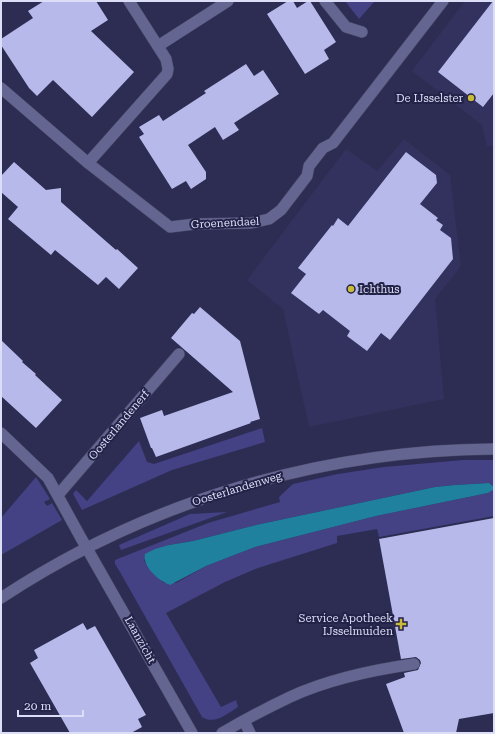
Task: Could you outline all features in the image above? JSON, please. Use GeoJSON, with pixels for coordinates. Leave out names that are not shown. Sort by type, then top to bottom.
{"type":"FeatureCollection","features":[{"type":"Feature","properties":{"kind":"street"},"geometry":{"type":"LineString","coordinates":[[88,163],[167,74],[168,69],[166,59],[129,1]]}},
{"type":"Feature","properties":{"kind":"street"},"geometry":{"type":"LineString","coordinates":[[158,46],[228,1]]}},
{"type":"Feature","properties":{"kind":"street"},"geometry":{"type":"LineString","coordinates":[[325,1],[346,27],[362,32]]}},
{"type":"Feature","properties":{"kind":"street","name":"Groenendael"},"geometry":{"type":"LineString","coordinates":[[1,88],[88,163],[170,227],[201,224],[250,223],[269,219],[277,214],[285,205],[308,176],[309,166],[323,148],[333,143],[443,1]]}},
{"type":"Feature","properties":{"kind":"street","name":"Oosterlandenerf"},"geometry":{"type":"LineString","coordinates":[[58,495],[179,354]]}},
{"type":"Feature","properties":{"kind":"street"},"geometry":{"type":"LineString","coordinates":[[1,433],[44,473],[58,495],[87,548]]}},
{"type":"Feature","properties":{"kind":"street","name":"Oosterlandenweg"},"geometry":{"type":"LineString","coordinates":[[1,598],[44,571],[116,533],[174,509],[232,488],[290,473],[375,457],[412,452],[494,449]]}},
{"type":"Feature","properties":{"kind":"street","name":"Laanzicht"},"geometry":{"type":"LineString","coordinates":[[87,548],[192,733]]}},
{"type":"Feature","properties":{"kind":"street"},"geometry":{"type":"LineString","coordinates":[[222,733],[291,696],[309,689],[375,670],[414,664]]}},
{"type":"Feature","properties":{"kind":"street"},"geometry":{"type":"LineString","coordinates":[[244,721],[250,733]]}},
{"type":"Feature","properties":{"kind":"shaded area"},"geometry":{"type":"Polygon","coordinates":[[[345,1],[375,1],[359,19],[345,1]]]}},
{"type":"Feature","properties":{"kind":"shaded area","name":"De IJsselster"},"geometry":{"type":"Polygon","coordinates":[[[465,1],[494,1],[494,146],[487,146],[482,125],[412,71],[465,1]]]}},
{"type":"Feature","properties":{"kind":"shaded area","name":"Ichthus"},"geometry":{"type":"Polygon","coordinates":[[[404,139],[450,175],[461,266],[435,299],[444,399],[309,427],[283,309],[247,280],[346,149],[377,171],[404,139]]]}},
{"type":"Feature","properties":{"kind":"shaded area"},"geometry":{"type":"Polygon","coordinates":[[[262,428],[265,442],[172,470],[82,510],[73,494],[76,490],[87,501],[139,441],[147,462],[154,464],[262,428]]]}},
{"type":"Feature","properties":{"kind":"shaded area"},"geometry":{"type":"Polygon","coordinates":[[[463,460],[494,460],[494,487],[494,516],[379,537],[377,529],[337,536],[337,543],[258,568],[225,582],[166,613],[221,707],[236,700],[238,707],[221,718],[212,720],[202,717],[115,564],[115,560],[208,523],[280,502],[279,497],[293,484],[338,474],[384,467],[463,460]],[[489,483],[435,487],[256,525],[193,541],[169,545],[144,560],[148,567],[164,583],[176,583],[206,566],[255,547],[376,516],[488,493],[494,487],[489,483]]]}},
{"type":"Feature","properties":{"kind":"shaded area"},"geometry":{"type":"Polygon","coordinates":[[[36,477],[50,499],[44,502],[47,506],[52,503],[62,520],[1,555],[1,518],[36,477]]]}},
{"type":"Feature","properties":{"kind":"shaded area"},"geometry":{"type":"Polygon","coordinates":[[[227,512],[121,550],[119,545],[190,514],[227,512]]]}},
{"type":"Feature","properties":{"kind":"water"},"geometry":{"type":"Polygon","coordinates":[[[489,483],[494,487],[493,490],[488,493],[376,516],[255,547],[206,566],[170,585],[156,577],[146,564],[145,554],[169,545],[193,541],[256,525],[435,487],[489,483]]]}},
{"type":"Feature","properties":{"kind":"building"},"geometry":{"type":"Polygon","coordinates":[[[44,1],[96,1],[108,20],[91,31],[134,72],[92,117],[53,80],[37,96],[29,88],[1,45],[1,39],[33,18],[28,11],[44,1]]]}},
{"type":"Feature","properties":{"kind":"building"},"geometry":{"type":"Polygon","coordinates":[[[288,1],[293,1],[297,8],[310,1],[336,42],[324,50],[329,59],[305,74],[267,14],[288,1]]]}},
{"type":"Feature","properties":{"kind":"building"},"geometry":{"type":"Polygon","coordinates":[[[493,1],[494,93],[483,107],[438,72],[493,1]]]}},
{"type":"Feature","properties":{"kind":"building"},"geometry":{"type":"Polygon","coordinates":[[[246,64],[254,76],[263,70],[279,94],[234,123],[239,130],[223,140],[215,127],[188,145],[206,172],[206,179],[191,189],[186,181],[172,189],[139,137],[144,134],[139,127],[159,115],[163,121],[206,93],[204,91],[246,64]]]}},
{"type":"Feature","properties":{"kind":"building"},"geometry":{"type":"Polygon","coordinates":[[[406,152],[436,175],[437,183],[420,204],[438,218],[436,220],[443,225],[440,230],[451,238],[453,259],[390,340],[381,333],[367,351],[347,336],[350,331],[323,310],[319,314],[291,293],[306,274],[298,268],[332,225],[333,226],[338,218],[348,226],[406,152]]]}},
{"type":"Feature","properties":{"kind":"building"},"geometry":{"type":"Polygon","coordinates":[[[14,162],[46,190],[61,188],[61,202],[138,268],[119,289],[106,277],[98,285],[55,250],[51,255],[8,219],[18,207],[1,192],[1,176],[14,162]]]}},
{"type":"Feature","properties":{"kind":"building"},"geometry":{"type":"Polygon","coordinates":[[[200,307],[240,341],[260,419],[156,457],[151,448],[140,418],[162,410],[164,416],[233,392],[171,338],[192,313],[194,314],[200,307]]]}},
{"type":"Feature","properties":{"kind":"building"},"geometry":{"type":"Polygon","coordinates":[[[1,340],[62,400],[36,428],[1,396],[1,340]]]}},
{"type":"Feature","properties":{"kind":"building"},"geometry":{"type":"Polygon","coordinates":[[[494,518],[494,713],[459,719],[456,733],[404,733],[386,684],[405,677],[404,673],[418,670],[421,663],[416,657],[401,659],[379,539],[494,518]]]}},
{"type":"Feature","properties":{"kind":"building"},"geometry":{"type":"Polygon","coordinates":[[[83,623],[87,630],[95,626],[146,715],[138,719],[142,727],[131,733],[70,733],[30,663],[38,658],[34,650],[83,623]]]}},
{"type":"Feature","properties":{"kind":"place","name":"De IJsselster"},"geometry":{"type":"Point","coordinates":[471,98]}},
{"type":"Feature","properties":{"kind":"place","name":"Ichthus"},"geometry":{"type":"Point","coordinates":[351,289]}},
{"type":"Feature","properties":{"kind":"place","name":"Service Apotheek IJsselmuiden"},"geometry":{"type":"Point","coordinates":[401,624]}}]}
